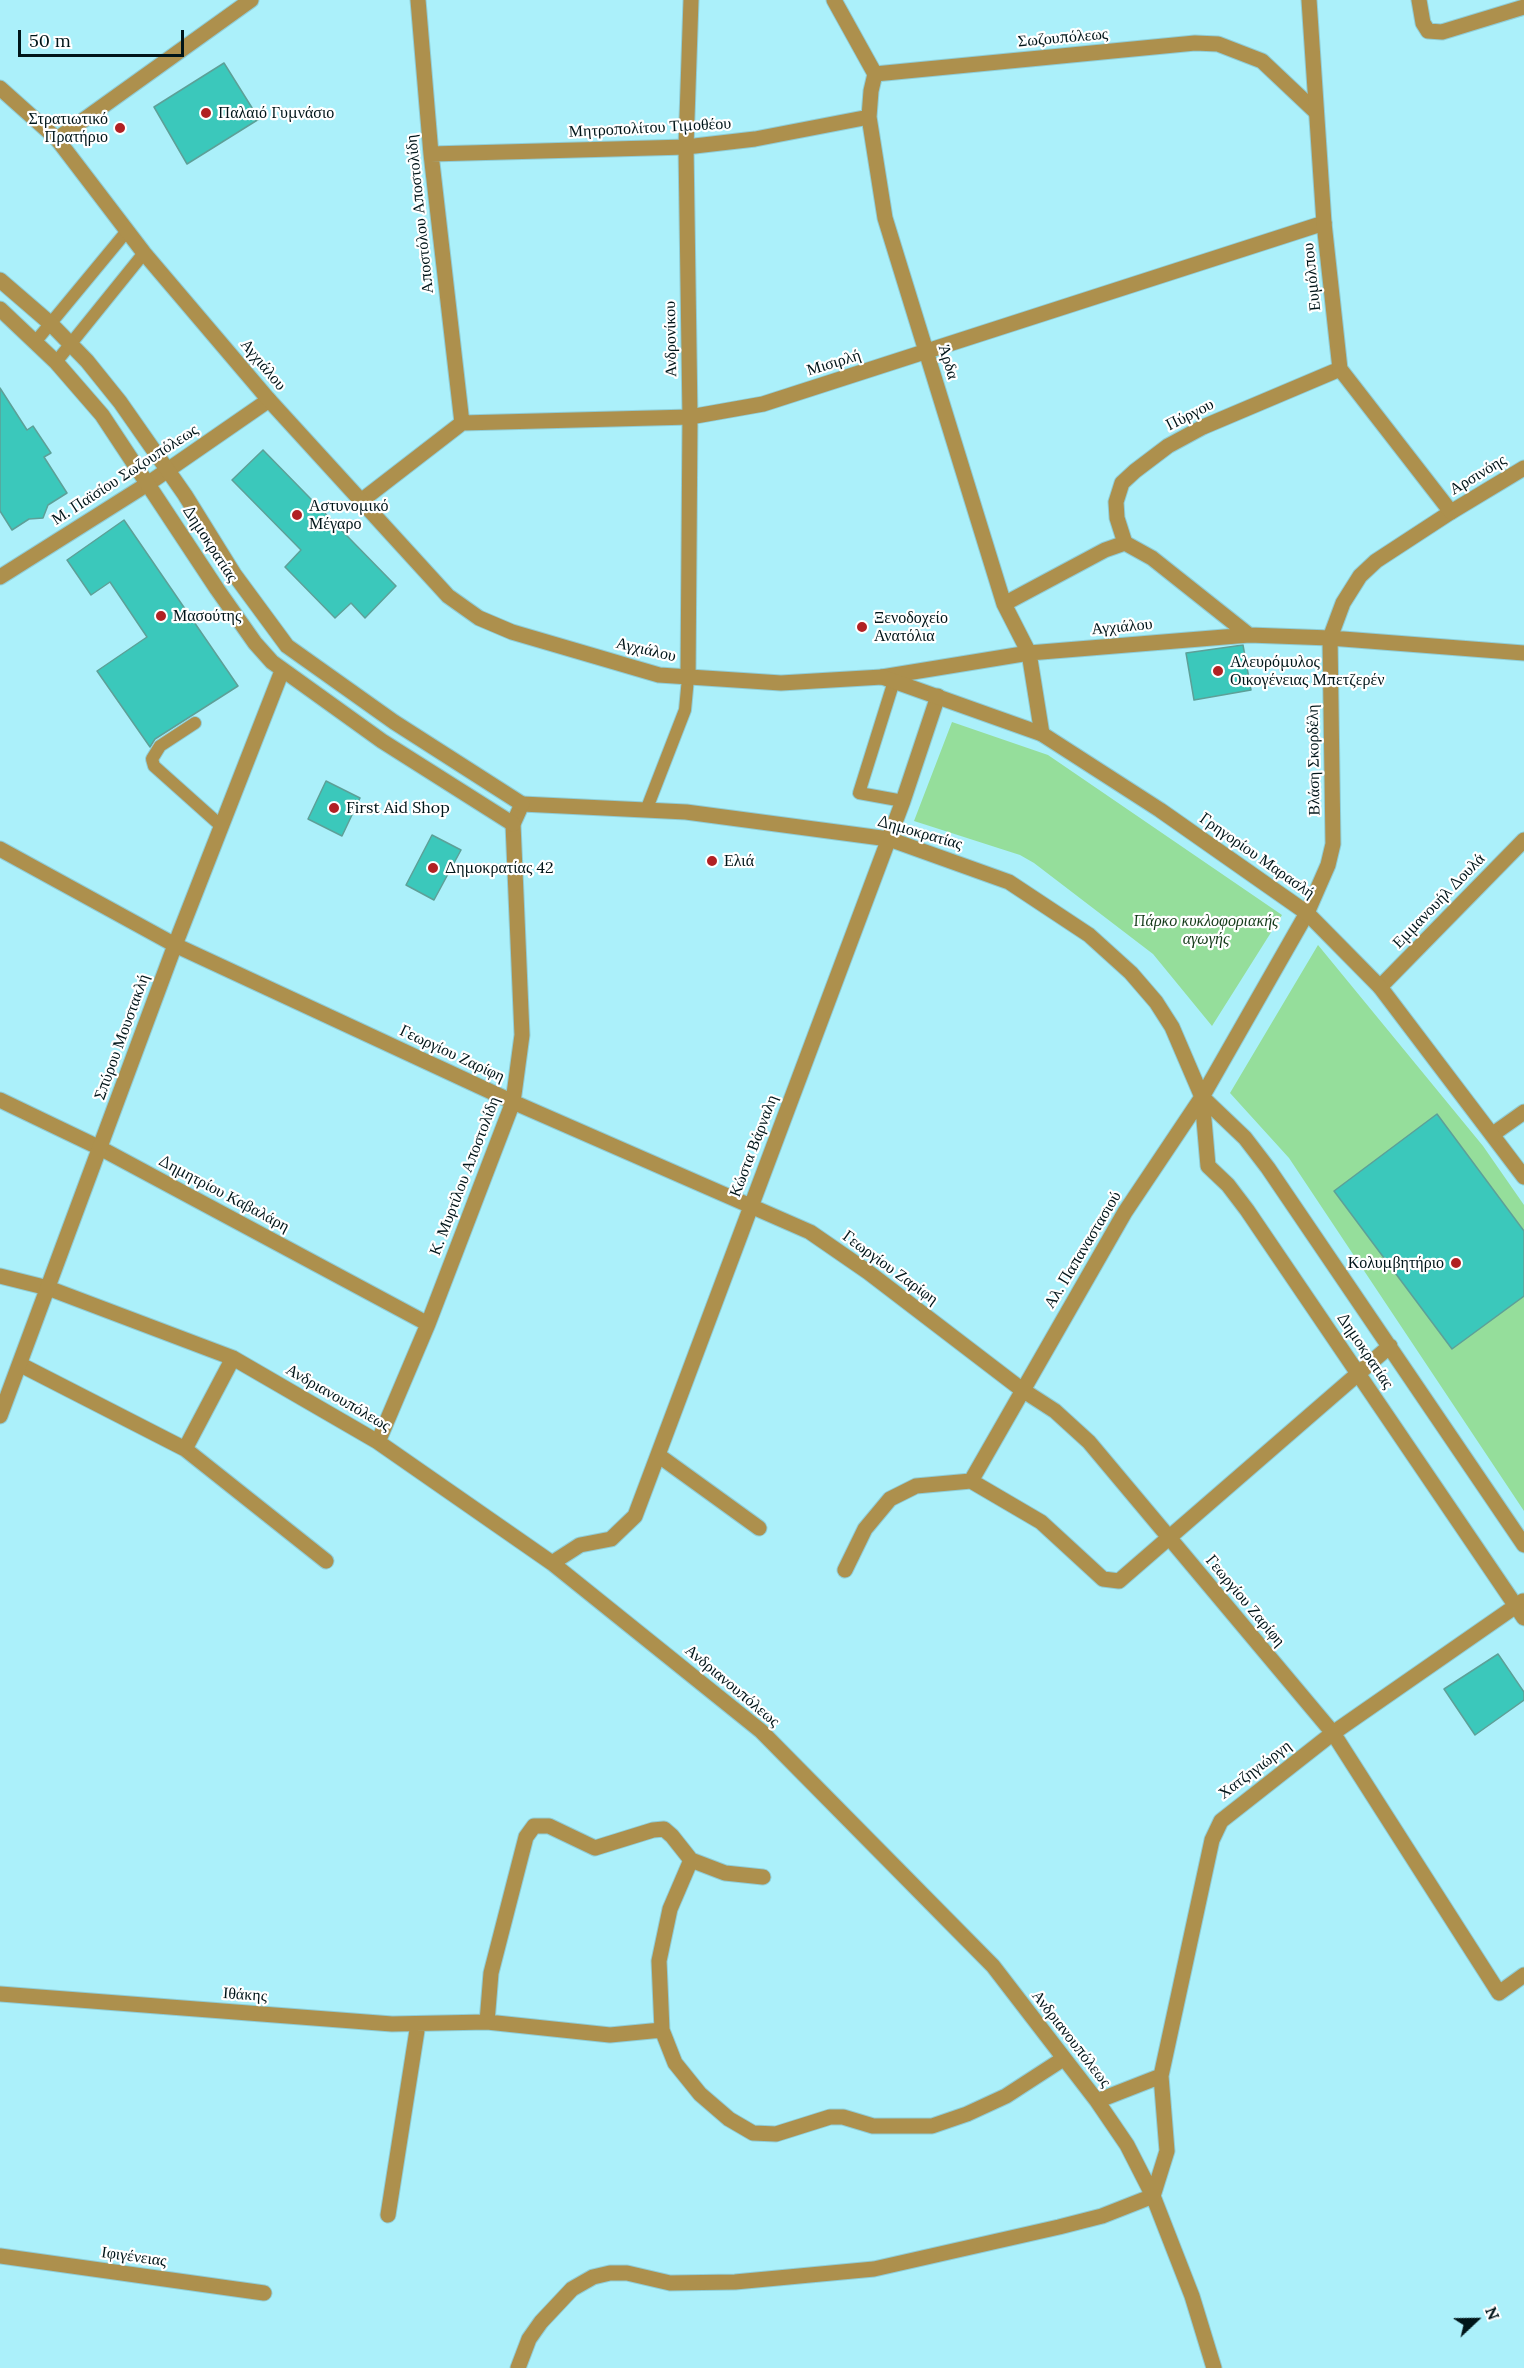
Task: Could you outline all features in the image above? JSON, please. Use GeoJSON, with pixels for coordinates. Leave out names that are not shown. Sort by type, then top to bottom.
{"type":"FeatureCollection","features":[{"type":"Feature","properties":{"kind":"street"},"geometry":{"type":"LineString","coordinates":[[57,139],[251,0]]}},
{"type":"Feature","properties":{"kind":"street","name":"Αποστόλου Αποστολίδη"},"geometry":{"type":"LineString","coordinates":[[418,0],[431,154],[462,423]]}},
{"type":"Feature","properties":{"kind":"street","name":"Ανδρονίκου"},"geometry":{"type":"LineString","coordinates":[[688,678],[690,417],[686,147],[691,0]]}},
{"type":"Feature","properties":{"kind":"street"},"geometry":{"type":"LineString","coordinates":[[834,0],[875,74]]}},
{"type":"Feature","properties":{"kind":"street","name":"Ευμόλπου"},"geometry":{"type":"LineString","coordinates":[[1309,0],[1324,223],[1340,369]]}},
{"type":"Feature","properties":{"kind":"street"},"geometry":{"type":"LineString","coordinates":[[1419,0],[1423,23],[1428,31],[1442,32],[1524,7]]}},
{"type":"Feature","properties":{"kind":"street","name":"Σωζουπόλεως"},"geometry":{"type":"LineString","coordinates":[[875,74],[1195,43],[1218,44],[1262,61],[1316,112]]}},
{"type":"Feature","properties":{"kind":"street","name":"Άρδα"},"geometry":{"type":"LineString","coordinates":[[875,74],[869,117],[885,218],[1004,604],[1029,653],[1042,734]]}},
{"type":"Feature","properties":{"kind":"street","name":"Αγχιάλου"},"geometry":{"type":"LineString","coordinates":[[0,88],[57,139],[144,253],[269,400],[448,596],[479,618],[512,632],[658,675],[781,683],[888,679],[1029,653],[1250,635],[1330,638],[1524,653]]}},
{"type":"Feature","properties":{"kind":"street","name":"Μητροπολίτου Τιμοθέου"},"geometry":{"type":"LineString","coordinates":[[431,154],[686,147],[755,139],[869,117]]}},
{"type":"Feature","properties":{"kind":"street","name":"Μισιρλή"},"geometry":{"type":"LineString","coordinates":[[462,423],[690,417],[763,404],[1324,223]]}},
{"type":"Feature","properties":{"kind":"street"},"geometry":{"type":"LineString","coordinates":[[0,280],[51,324],[120,402],[168,470],[234,574],[287,646],[394,722],[522,804]]}},
{"type":"Feature","properties":{"kind":"street","name":"Δημοκρατίας"},"geometry":{"type":"LineString","coordinates":[[0,309],[36,341],[102,415],[255,643],[282,671],[382,741],[513,824]]}},
{"type":"Feature","properties":{"kind":"street"},"geometry":{"type":"LineString","coordinates":[[1340,369],[1451,513]]}},
{"type":"Feature","properties":{"kind":"street","name":"Πύργου"},"geometry":{"type":"LineString","coordinates":[[1125,543],[1117,518],[1116,502],[1122,483],[1135,471],[1168,446],[1203,427],[1340,369]]}},
{"type":"Feature","properties":{"kind":"street","name":"Μ. Παϊσίου Σωζουπόλεως"},"geometry":{"type":"LineString","coordinates":[[0,578],[149,483],[269,400]]}},
{"type":"Feature","properties":{"kind":"street"},"geometry":{"type":"LineString","coordinates":[[361,501],[462,423]]}},
{"type":"Feature","properties":{"kind":"street","name":"Αρσινόης"},"geometry":{"type":"LineString","coordinates":[[1451,513],[1524,468]]}},
{"type":"Feature","properties":{"kind":"street","name":"Βλάση Σκορδέλη"},"geometry":{"type":"LineString","coordinates":[[1307,913],[1332,849],[1330,638],[1343,603],[1360,576],[1389,552],[1451,513]]}},
{"type":"Feature","properties":{"kind":"street"},"geometry":{"type":"LineString","coordinates":[[1004,604],[1105,550],[1125,543],[1152,558],[1250,635]]}},
{"type":"Feature","properties":{"kind":"street","name":"Σπύρου Μουστακλή"},"geometry":{"type":"LineString","coordinates":[[0,1416],[21,1365],[220,825],[282,671]]}},
{"type":"Feature","properties":{"kind":"street","name":"Γρηγορίου Μαρασλή"},"geometry":{"type":"LineString","coordinates":[[888,679],[1042,734],[1160,810],[1307,913],[1380,987],[1524,1177]]}},
{"type":"Feature","properties":{"kind":"street","name":"Κώστα Βάρναλη"},"geometry":{"type":"LineString","coordinates":[[552,1563],[580,1545],[611,1539],[635,1516],[889,840],[938,696]]}},
{"type":"Feature","properties":{"kind":"street","name":"Δημοκρατίας"},"geometry":{"type":"LineString","coordinates":[[522,804],[646,808],[889,840],[1009,882],[1089,935],[1131,972],[1156,1002],[1172,1027],[1202,1097],[1208,1166],[1228,1185],[1247,1210],[1358,1374],[1522,1608]]}},
{"type":"Feature","properties":{"kind":"street","name":"Κ. Μυρτίλου Αποστολίδη"},"geometry":{"type":"LineString","coordinates":[[378,1442],[428,1324],[513,1102],[522,1035],[513,824],[522,804]]}},
{"type":"Feature","properties":{"kind":"street","name":"Εμμανουήλ Δουλά"},"geometry":{"type":"LineString","coordinates":[[1380,987],[1524,840]]}},
{"type":"Feature","properties":{"kind":"street","name":"Γεωργίου Ζαρίφη"},"geometry":{"type":"LineString","coordinates":[[0,849],[175,945],[513,1102],[752,1205],[810,1233],[868,1272],[1021,1389],[1055,1411],[1089,1442],[1334,1733],[1499,1993],[1524,1976]]}},
{"type":"Feature","properties":{"kind":"street","name":"Αλ. Παπαναστασιού"},"geometry":{"type":"LineString","coordinates":[[971,1480],[1021,1389],[1125,1212],[1202,1097],[1307,913]]}},
{"type":"Feature","properties":{"kind":"street","name":"Δημοκρατίας"},"geometry":{"type":"LineString","coordinates":[[1202,1097],[1245,1138],[1268,1168],[1524,1545]]}},
{"type":"Feature","properties":{"kind":"street","name":"Δημητρίου Καβαλάρη"},"geometry":{"type":"LineString","coordinates":[[0,1100],[100,1148],[428,1324]]}},
{"type":"Feature","properties":{"kind":"street"},"geometry":{"type":"LineString","coordinates":[[1493,1134],[1524,1112]]}},
{"type":"Feature","properties":{"kind":"street","name":"Ανδριανουπόλεως"},"geometry":{"type":"LineString","coordinates":[[0,1276],[48,1288],[233,1358],[378,1442],[552,1563],[761,1731],[993,1966],[1097,2101],[1127,2145],[1153,2196],[1192,2296],[1214,2368]]}},
{"type":"Feature","properties":{"kind":"street"},"geometry":{"type":"LineString","coordinates":[[845,1570],[865,1528],[890,1499],[916,1486],[971,1480],[1041,1522],[1103,1579],[1119,1581],[1390,1346]]}},
{"type":"Feature","properties":{"kind":"street"},"geometry":{"type":"LineString","coordinates":[[185,1449],[233,1358]]}},
{"type":"Feature","properties":{"kind":"street"},"geometry":{"type":"LineString","coordinates":[[21,1365],[185,1449],[326,1561]]}},
{"type":"Feature","properties":{"kind":"street"},"geometry":{"type":"LineString","coordinates":[[658,1455],[759,1528]]}},
{"type":"Feature","properties":{"kind":"street","name":"Χατζηγιώργη"},"geometry":{"type":"LineString","coordinates":[[1153,2196],[1167,2151],[1161,2076],[1217,1827],[1231,1810],[1334,1733],[1522,1608]]}},
{"type":"Feature","properties":{"kind":"street"},"geometry":{"type":"LineString","coordinates":[[487,2022],[491,1973],[526,1837],[534,1826],[549,1826],[595,1848],[653,1830],[664,1829],[690,1860],[725,1873],[763,1877]]}},
{"type":"Feature","properties":{"kind":"street"},"geometry":{"type":"LineString","coordinates":[[690,1860],[670,1909],[659,1961],[662,2030],[675,2063],[700,2094],[729,2119],[753,2133],[776,2134],[830,2117],[843,2117],[873,2127],[932,2127],[1006,2096],[1063,2059]]}},
{"type":"Feature","properties":{"kind":"street","name":"Ιθάκης"},"geometry":{"type":"LineString","coordinates":[[0,1994],[392,2024],[487,2022],[610,2035],[662,2030]]}},
{"type":"Feature","properties":{"kind":"street"},"geometry":{"type":"LineString","coordinates":[[388,2215],[418,2024]]}},
{"type":"Feature","properties":{"kind":"street"},"geometry":{"type":"LineString","coordinates":[[1097,2101],[1161,2076]]}},
{"type":"Feature","properties":{"kind":"street"},"geometry":{"type":"LineString","coordinates":[[518,2368],[529,2339],[541,2322],[572,2289],[592,2277],[610,2273],[627,2273],[670,2283],[735,2282],[874,2269],[1091,2219],[1153,2196]]}},
{"type":"Feature","properties":{"kind":"street","name":"Ιφιγένειας"},"geometry":{"type":"LineString","coordinates":[[0,2256],[264,2293]]}},
{"type":"Feature","properties":{"kind":"lane"},"geometry":{"type":"LineString","coordinates":[[36,341],[127,231]]}},
{"type":"Feature","properties":{"kind":"lane"},"geometry":{"type":"LineString","coordinates":[[56,362],[144,253]]}},
{"type":"Feature","properties":{"kind":"lane"},"geometry":{"type":"LineString","coordinates":[[646,808],[685,710],[688,678]]}},
{"type":"Feature","properties":{"kind":"lane"},"geometry":{"type":"LineString","coordinates":[[888,679],[859,793],[903,801]]}},
{"type":"Feature","properties":{"kind":"lane"},"geometry":{"type":"LineString","coordinates":[[195,723],[160,746],[152,759],[154,766],[220,825]]}},
{"type":"Feature","properties":{"kind":"green space","name":"Πάρκο κυκλοφοριακής αγωγής"},"geometry":{"type":"Polygon","coordinates":[[[952,722],[1048,755],[1282,915],[1212,1026],[1153,954],[1034,863],[1020,855],[914,821],[952,722]]]}},
{"type":"Feature","properties":{"kind":"green space"},"geometry":{"type":"Polygon","coordinates":[[[1318,945],[1483,1146],[1524,1205],[1524,1511],[1289,1158],[1230,1093],[1318,945]]]}},
{"type":"Feature","properties":{"kind":"building","name":"Παλαιό Γυμνάσιο"},"geometry":{"type":"Polygon","coordinates":[[[224,63],[259,119],[187,164],[154,107],[224,63]]]}},
{"type":"Feature","properties":{"kind":"building"},"geometry":{"type":"Polygon","coordinates":[[[0,388],[27,430],[33,426],[51,453],[44,457],[67,493],[48,505],[43,518],[29,519],[12,530],[0,511],[0,388]]]}},
{"type":"Feature","properties":{"kind":"building","name":"Αστυνομικό Μέγαρο"},"geometry":{"type":"Polygon","coordinates":[[[263,450],[396,586],[365,618],[351,603],[335,618],[285,567],[301,550],[232,480],[263,450]]]}},
{"type":"Feature","properties":{"kind":"building","name":"Μασούτης"},"geometry":{"type":"Polygon","coordinates":[[[124,520],[238,686],[155,739],[150,747],[97,671],[147,637],[110,582],[91,595],[67,560],[124,520]]]}},
{"type":"Feature","properties":{"kind":"building","name":"Αλευρόμυλος Οικογένειας Μπετζερέν"},"geometry":{"type":"Polygon","coordinates":[[[1243,645],[1251,690],[1194,700],[1186,653],[1243,645]]]}},
{"type":"Feature","properties":{"kind":"building","name":"First Aid Shop"},"geometry":{"type":"Polygon","coordinates":[[[326,781],[360,798],[342,836],[308,819],[326,781]]]}},
{"type":"Feature","properties":{"kind":"building","name":"Δημοκρατίας 42"},"geometry":{"type":"Polygon","coordinates":[[[432,835],[461,850],[434,900],[406,885],[432,835]]]}},
{"type":"Feature","properties":{"kind":"building","name":"Κολυμβητήριο"},"geometry":{"type":"Polygon","coordinates":[[[1437,1114],[1524,1231],[1524,1296],[1452,1349],[1334,1191],[1437,1114]]]}},
{"type":"Feature","properties":{"kind":"building"},"geometry":{"type":"Polygon","coordinates":[[[1498,1654],[1524,1692],[1524,1700],[1475,1735],[1444,1689],[1498,1654]]]}},
{"type":"Feature","properties":{"kind":"place","name":"Παλαιό Γυμνάσιο"},"geometry":{"type":"Point","coordinates":[206,113]}},
{"type":"Feature","properties":{"kind":"place","name":"Στρατιωτικό Πρατήριο"},"geometry":{"type":"Point","coordinates":[120,128]}},
{"type":"Feature","properties":{"kind":"place","name":"Αστυνομικό Μέγαρο"},"geometry":{"type":"Point","coordinates":[297,515]}},
{"type":"Feature","properties":{"kind":"place","name":"Μασούτης"},"geometry":{"type":"Point","coordinates":[161,616]}},
{"type":"Feature","properties":{"kind":"place","name":"Ξενοδοχείο Ανατόλια"},"geometry":{"type":"Point","coordinates":[862,627]}},
{"type":"Feature","properties":{"kind":"place","name":"Αλευρόμυλος Οικογένειας Μπετζερέν"},"geometry":{"type":"Point","coordinates":[1218,671]}},
{"type":"Feature","properties":{"kind":"place","name":"First Aid Shop"},"geometry":{"type":"Point","coordinates":[334,808]}},
{"type":"Feature","properties":{"kind":"place","name":"Ελιά"},"geometry":{"type":"Point","coordinates":[712,861]}},
{"type":"Feature","properties":{"kind":"place","name":"Δημοκρατίας 42"},"geometry":{"type":"Point","coordinates":[433,868]}},
{"type":"Feature","properties":{"kind":"place","name":"Κολυμβητήριο"},"geometry":{"type":"Point","coordinates":[1456,1263]}}]}
